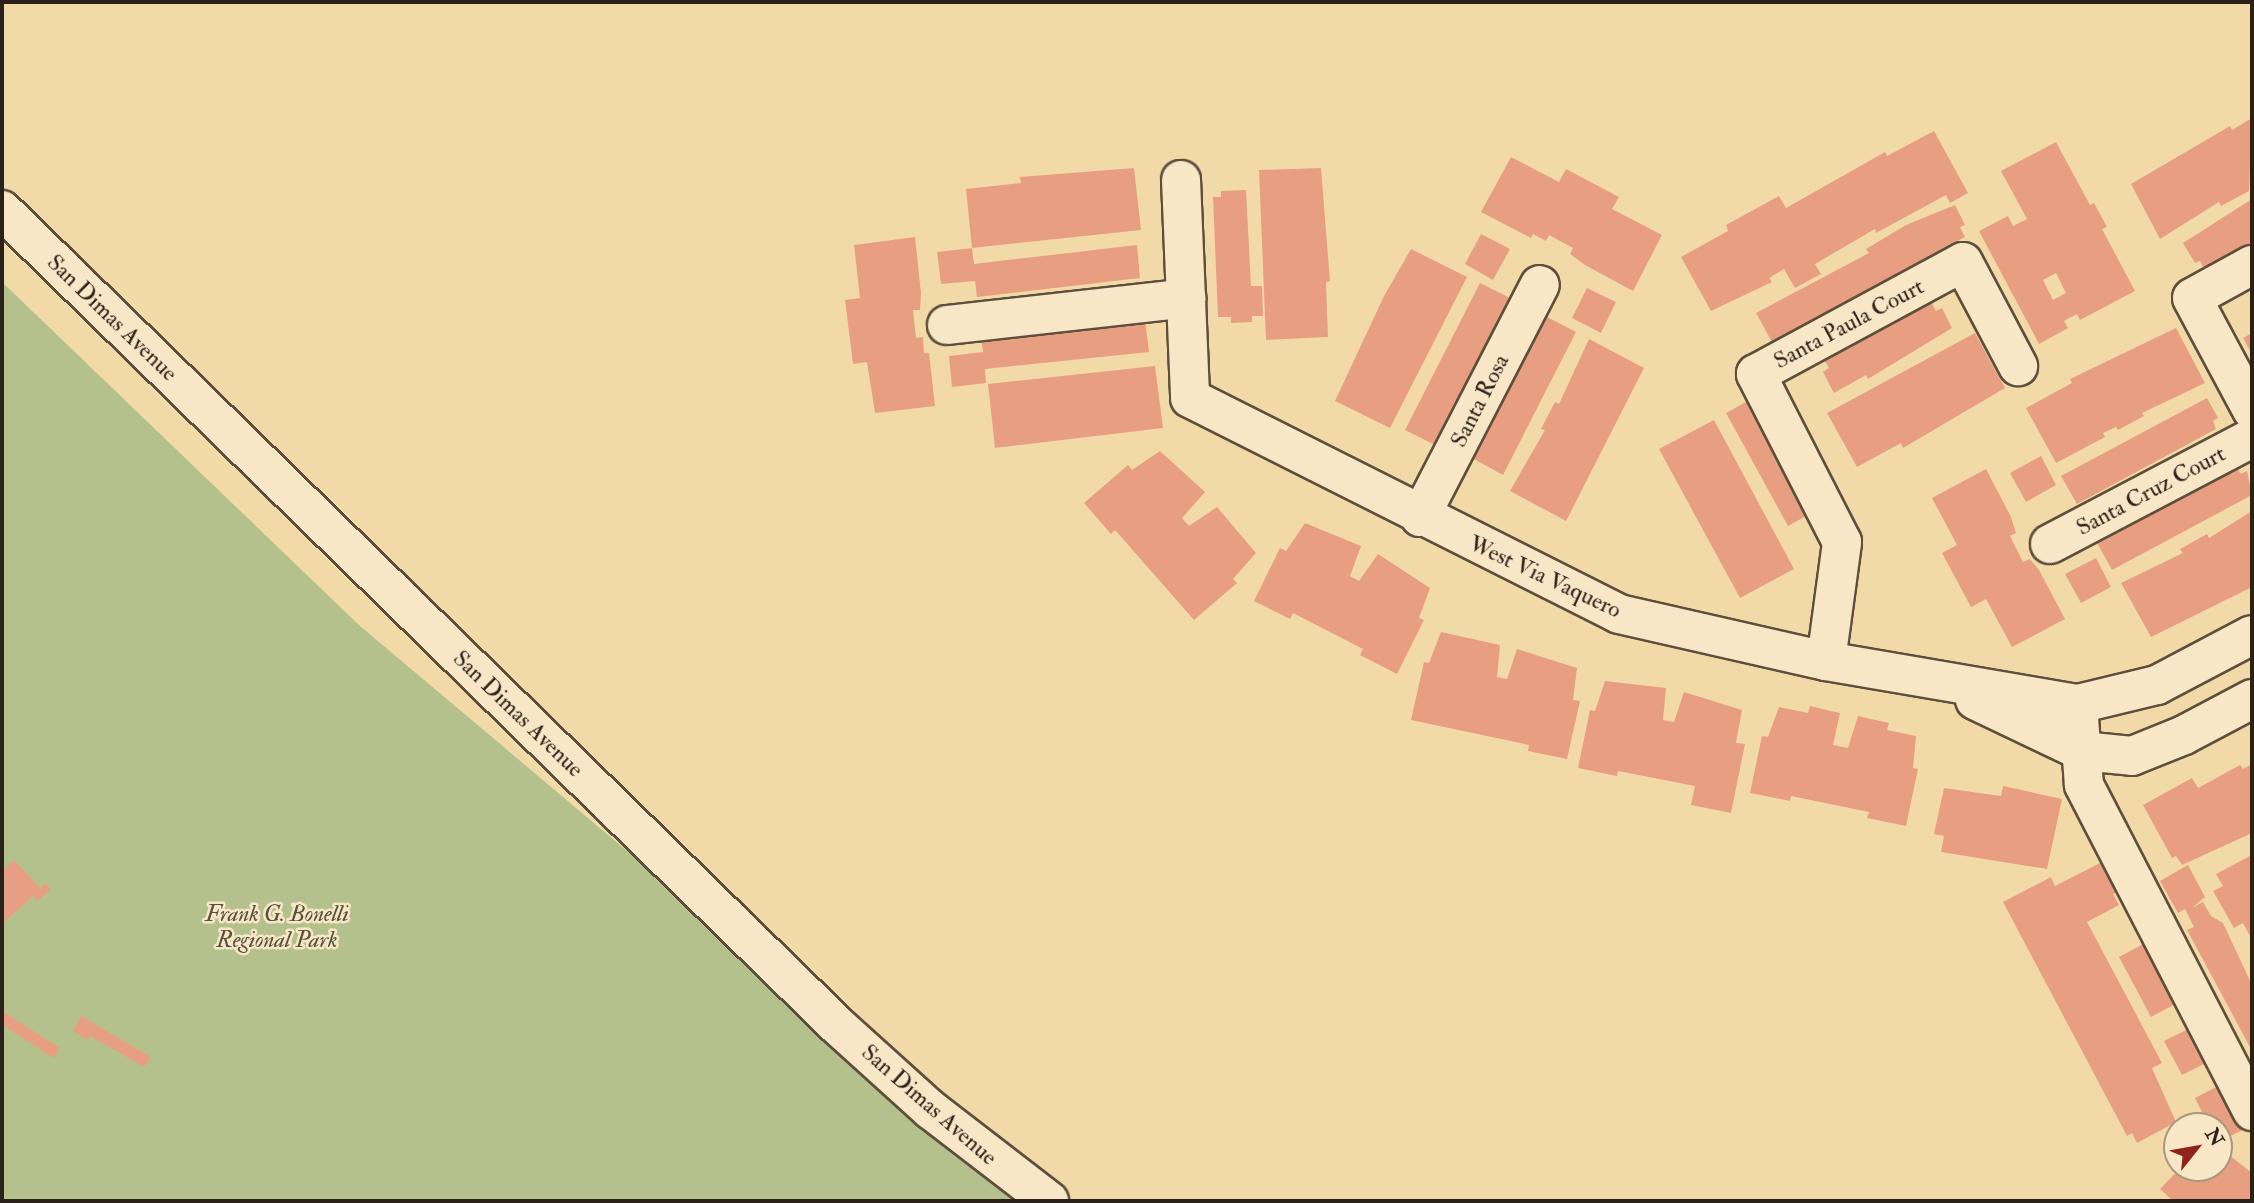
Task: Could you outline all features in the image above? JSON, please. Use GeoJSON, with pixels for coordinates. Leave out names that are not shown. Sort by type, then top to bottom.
{"type":"FeatureCollection","features":[{"type":"Feature","properties":{"kind":"street"},"geometry":{"type":"LineString","coordinates":[[947,325],[1186,298],[1181,180]]}},
{"type":"Feature","properties":{"kind":"street","name":"San Dimas Avenue"},"geometry":{"type":"LineString","coordinates":[[2,210],[839,1027],[931,1110],[1049,1201]]}},
{"type":"Feature","properties":{"kind":"street","name":"Santa Paula Court"},"geometry":{"type":"LineString","coordinates":[[1826,661],[1842,542],[1756,374],[1963,262],[2018,366]]}},
{"type":"Feature","properties":{"kind":"street"},"geometry":{"type":"LineString","coordinates":[[2252,265],[2192,298],[2252,410]]}},
{"type":"Feature","properties":{"kind":"street","name":"Santa Rosa"},"geometry":{"type":"LineString","coordinates":[[1420,517],[1540,285]]}},
{"type":"Feature","properties":{"kind":"street","name":"West Via Vaquero"},"geometry":{"type":"LineString","coordinates":[[1186,298],[1190,398],[1260,437],[1619,614],[1826,661],[2078,704],[2157,685],[2252,635]]}},
{"type":"Feature","properties":{"kind":"street","name":"Santa Cruz Court"},"geometry":{"type":"LineString","coordinates":[[2050,544],[2252,438]]}},
{"type":"Feature","properties":{"kind":"street","name":"West Via Vaquero"},"geometry":{"type":"LineString","coordinates":[[1932,679],[2082,751],[2132,756],[2184,735],[2252,699]]}},
{"type":"Feature","properties":{"kind":"street"},"geometry":{"type":"LineString","coordinates":[[2078,704],[2084,785],[2252,1111]]}},
{"type":"Feature","properties":{"kind":"green space","name":"Frank G. Bonelli Regional Park"},"geometry":{"type":"Polygon","coordinates":[[[2,282],[360,626],[1013,1176],[1053,1201],[2,1201],[2,282]]]}},
{"type":"Feature","properties":{"kind":"building"},"geometry":{"type":"Polygon","coordinates":[[[2252,118],[2249,191],[2221,206],[2219,202],[2160,239],[2131,184],[2230,126],[2232,130],[2252,118]]]}},
{"type":"Feature","properties":{"kind":"building"},"geometry":{"type":"Polygon","coordinates":[[[1934,131],[1968,193],[1950,203],[1946,195],[1876,233],[1875,229],[1815,264],[1821,274],[1795,288],[1784,269],[1769,278],[1772,282],[1711,311],[1681,257],[1728,231],[1726,225],[1779,196],[1786,208],[1885,152],[1887,156],[1934,131]]]}},
{"type":"Feature","properties":{"kind":"building"},"geometry":{"type":"Polygon","coordinates":[[[2056,142],[2090,205],[2094,203],[2107,227],[2102,229],[2135,291],[2080,320],[2077,314],[2064,321],[2068,328],[2039,344],[1979,231],[2008,216],[2013,226],[2027,219],[2001,171],[2056,142]],[[2056,273],[2043,280],[2053,300],[2066,293],[2056,273]]]}},
{"type":"Feature","properties":{"kind":"building"},"geometry":{"type":"Polygon","coordinates":[[[1511,157],[1559,182],[1566,169],[1619,197],[1612,209],[1662,235],[1633,291],[1585,265],[1570,254],[1573,248],[1549,235],[1546,241],[1533,234],[1531,238],[1481,212],[1511,157]]]}},
{"type":"Feature","properties":{"kind":"building"},"geometry":{"type":"Polygon","coordinates":[[[1134,168],[1141,230],[972,248],[966,189],[1021,183],[1020,177],[1134,168]]]}},
{"type":"Feature","properties":{"kind":"building"},"geometry":{"type":"Polygon","coordinates":[[[1321,168],[1330,281],[1326,282],[1328,337],[1266,340],[1259,170],[1321,168]]]}},
{"type":"Feature","properties":{"kind":"building"},"geometry":{"type":"Polygon","coordinates":[[[1246,190],[1251,286],[1262,286],[1263,316],[1252,316],[1252,322],[1231,323],[1231,317],[1218,317],[1213,197],[1221,197],[1221,191],[1246,190]]]}},
{"type":"Feature","properties":{"kind":"building"},"geometry":{"type":"Polygon","coordinates":[[[2252,199],[2252,243],[2204,269],[2200,261],[2195,263],[2183,243],[2252,199]]]}},
{"type":"Feature","properties":{"kind":"building"},"geometry":{"type":"Polygon","coordinates":[[[1955,205],[1965,225],[1960,227],[1965,237],[1772,342],[1756,313],[1869,253],[1866,249],[1906,225],[1955,205]]]}},
{"type":"Feature","properties":{"kind":"building"},"geometry":{"type":"Polygon","coordinates":[[[1481,234],[1510,249],[1493,280],[1465,264],[1481,234]]]}},
{"type":"Feature","properties":{"kind":"building"},"geometry":{"type":"Polygon","coordinates":[[[915,237],[921,293],[920,310],[913,310],[916,338],[923,337],[924,353],[929,353],[935,406],[875,413],[867,362],[853,364],[845,300],[860,298],[854,245],[915,237]]]}},
{"type":"Feature","properties":{"kind":"building"},"geometry":{"type":"Polygon","coordinates":[[[1137,245],[1140,278],[977,297],[975,281],[941,284],[937,252],[972,248],[974,264],[1137,245]]]}},
{"type":"Feature","properties":{"kind":"building"},"geometry":{"type":"Polygon","coordinates":[[[1411,249],[1467,277],[1390,428],[1335,401],[1384,296],[1411,249]]]}},
{"type":"Feature","properties":{"kind":"building"},"geometry":{"type":"Polygon","coordinates":[[[1480,283],[1510,298],[1435,445],[1405,430],[1480,283]]]}},
{"type":"Feature","properties":{"kind":"building"},"geometry":{"type":"Polygon","coordinates":[[[1587,288],[1616,302],[1601,333],[1572,318],[1587,288]]]}},
{"type":"Feature","properties":{"kind":"building"},"geometry":{"type":"Polygon","coordinates":[[[1931,302],[1936,311],[1942,308],[1952,328],[1868,379],[1866,375],[1834,393],[1823,372],[1829,368],[1825,361],[1931,302]]]}},
{"type":"Feature","properties":{"kind":"building"},"geometry":{"type":"Polygon","coordinates":[[[1547,317],[1576,332],[1503,475],[1474,459],[1547,317]]]}},
{"type":"Feature","properties":{"kind":"building"},"geometry":{"type":"Polygon","coordinates":[[[1145,319],[1149,352],[985,369],[986,383],[952,387],[949,356],[983,352],[981,337],[1145,319]]]}},
{"type":"Feature","properties":{"kind":"building"},"geometry":{"type":"Polygon","coordinates":[[[2176,328],[2205,383],[2142,413],[2144,416],[2118,430],[2116,427],[2103,433],[2105,437],[2056,463],[2026,408],[2072,383],[2070,379],[2176,328]]]}},
{"type":"Feature","properties":{"kind":"building"},"geometry":{"type":"Polygon","coordinates":[[[1975,333],[2005,388],[1903,448],[1901,443],[1857,467],[1827,413],[1975,333]]]}},
{"type":"Feature","properties":{"kind":"building"},"geometry":{"type":"Polygon","coordinates":[[[2252,333],[2252,354],[2243,338],[2252,333]]]}},
{"type":"Feature","properties":{"kind":"building"},"geometry":{"type":"Polygon","coordinates":[[[1589,339],[1644,368],[1566,521],[1510,491],[1545,430],[1541,429],[1555,402],[1559,404],[1589,339]]]}},
{"type":"Feature","properties":{"kind":"building"},"geometry":{"type":"Polygon","coordinates":[[[1155,366],[1163,428],[995,448],[988,384],[1155,366]]]}},
{"type":"Feature","properties":{"kind":"building"},"geometry":{"type":"Polygon","coordinates":[[[1755,397],[1817,510],[1788,526],[1726,413],[1755,397]]]}},
{"type":"Feature","properties":{"kind":"building"},"geometry":{"type":"Polygon","coordinates":[[[2207,398],[2218,418],[2213,421],[2216,429],[2077,504],[2061,476],[2207,398]]]}},
{"type":"Feature","properties":{"kind":"building"},"geometry":{"type":"Polygon","coordinates":[[[1714,420],[1794,569],[1740,598],[1659,449],[1714,420]]]}},
{"type":"Feature","properties":{"kind":"building"},"geometry":{"type":"Polygon","coordinates":[[[1160,451],[1205,492],[1182,518],[1189,526],[1217,507],[1256,553],[1233,579],[1237,583],[1194,620],[1115,530],[1111,534],[1084,503],[1128,465],[1132,470],[1160,451]]]}},
{"type":"Feature","properties":{"kind":"building"},"geometry":{"type":"Polygon","coordinates":[[[2041,456],[2056,485],[2026,502],[2010,473],[2041,456]]]}},
{"type":"Feature","properties":{"kind":"building"},"geometry":{"type":"Polygon","coordinates":[[[2236,466],[2241,474],[2247,471],[2252,495],[2112,570],[2096,541],[2236,466]]]}},
{"type":"Feature","properties":{"kind":"building"},"geometry":{"type":"Polygon","coordinates":[[[1986,469],[2011,517],[2016,533],[2010,536],[2023,562],[2030,559],[2039,570],[2065,619],[2012,647],[1986,599],[1971,607],[1942,553],[1957,545],[1932,498],[1986,469]]]}},
{"type":"Feature","properties":{"kind":"building"},"geometry":{"type":"Polygon","coordinates":[[[2252,511],[2252,587],[2151,637],[2121,583],[2183,553],[2180,549],[2207,534],[2209,538],[2252,511]]]}},
{"type":"Feature","properties":{"kind":"building"},"geometry":{"type":"Polygon","coordinates":[[[1305,523],[1361,546],[1350,576],[1359,581],[1378,554],[1430,588],[1419,618],[1424,620],[1397,674],[1360,655],[1363,649],[1293,613],[1290,619],[1254,601],[1280,548],[1286,551],[1305,523]]]}},
{"type":"Feature","properties":{"kind":"building"},"geometry":{"type":"Polygon","coordinates":[[[2096,558],[2111,587],[2081,603],[2065,574],[2096,558]]]}},
{"type":"Feature","properties":{"kind":"building"},"geometry":{"type":"Polygon","coordinates":[[[1441,632],[1500,645],[1497,677],[1507,679],[1517,649],[1577,668],[1573,700],[1580,701],[1567,759],[1528,751],[1529,745],[1411,720],[1424,662],[1429,663],[1441,632]]]}},
{"type":"Feature","properties":{"kind":"building"},"geometry":{"type":"Polygon","coordinates":[[[1605,681],[1666,688],[1663,720],[1674,722],[1684,692],[1742,710],[1736,743],[1745,744],[1731,813],[1691,805],[1695,786],[1618,771],[1617,776],[1578,768],[1590,710],[1595,711],[1605,681]]]}},
{"type":"Feature","properties":{"kind":"building"},"geometry":{"type":"Polygon","coordinates":[[[1810,706],[1840,713],[1833,745],[1848,748],[1858,716],[1889,723],[1887,730],[1916,736],[1913,768],[1918,769],[1906,826],[1867,818],[1869,812],[1791,796],[1790,801],[1750,793],[1762,736],[1768,737],[1779,707],[1808,713],[1810,706]]]}},
{"type":"Feature","properties":{"kind":"building"},"geometry":{"type":"Polygon","coordinates":[[[2252,764],[2252,833],[2182,865],[2176,856],[2172,858],[2143,805],[2192,778],[2198,788],[2240,765],[2243,769],[2252,764]]]}},
{"type":"Feature","properties":{"kind":"building"},"geometry":{"type":"Polygon","coordinates":[[[2003,786],[2062,799],[2047,869],[1941,852],[1944,836],[1934,834],[1944,788],[2001,796],[2003,786]]]}},
{"type":"Feature","properties":{"kind":"building"},"geometry":{"type":"Polygon","coordinates":[[[2252,855],[2252,940],[2243,923],[2234,928],[2213,891],[2223,886],[2216,874],[2252,855]]]}},
{"type":"Feature","properties":{"kind":"building"},"geometry":{"type":"Polygon","coordinates":[[[14,860],[40,888],[45,883],[51,889],[38,901],[33,896],[2,924],[2,872],[14,860]]]}},
{"type":"Feature","properties":{"kind":"building"},"geometry":{"type":"Polygon","coordinates":[[[2104,861],[2120,891],[2113,894],[2119,905],[2087,922],[2162,1063],[2152,1068],[2172,1112],[2163,1112],[2163,1129],[2137,1143],[2132,1133],[2127,1136],[2003,902],[2051,877],[2055,886],[2104,861]]]}},
{"type":"Feature","properties":{"kind":"building"},"geometry":{"type":"Polygon","coordinates":[[[2188,865],[2205,897],[2192,908],[2203,902],[2211,916],[2223,923],[2252,985],[2250,1047],[2187,930],[2194,927],[2185,909],[2178,913],[2160,881],[2188,865]]]}},
{"type":"Feature","properties":{"kind":"building"},"geometry":{"type":"Polygon","coordinates":[[[2147,942],[2179,1002],[2151,1017],[2119,957],[2147,942]]]}},
{"type":"Feature","properties":{"kind":"building"},"geometry":{"type":"Polygon","coordinates":[[[2,1011],[60,1048],[54,1058],[2,1025],[2,1011]]]}},
{"type":"Feature","properties":{"kind":"building"},"geometry":{"type":"Polygon","coordinates":[[[81,1016],[151,1057],[144,1067],[90,1036],[88,1040],[73,1031],[81,1016]]]}},
{"type":"Feature","properties":{"kind":"building"},"geometry":{"type":"Polygon","coordinates":[[[2192,1027],[2210,1061],[2182,1075],[2164,1041],[2192,1027]]]}},
{"type":"Feature","properties":{"kind":"building"},"geometry":{"type":"Polygon","coordinates":[[[2222,1084],[2246,1128],[2233,1135],[2233,1112],[2202,1112],[2195,1098],[2222,1084]]]}},
{"type":"Feature","properties":{"kind":"building"},"geometry":{"type":"Polygon","coordinates":[[[2233,1158],[2252,1173],[2252,1201],[2173,1201],[2160,1189],[2167,1182],[2233,1182],[2233,1158]]]}}]}
